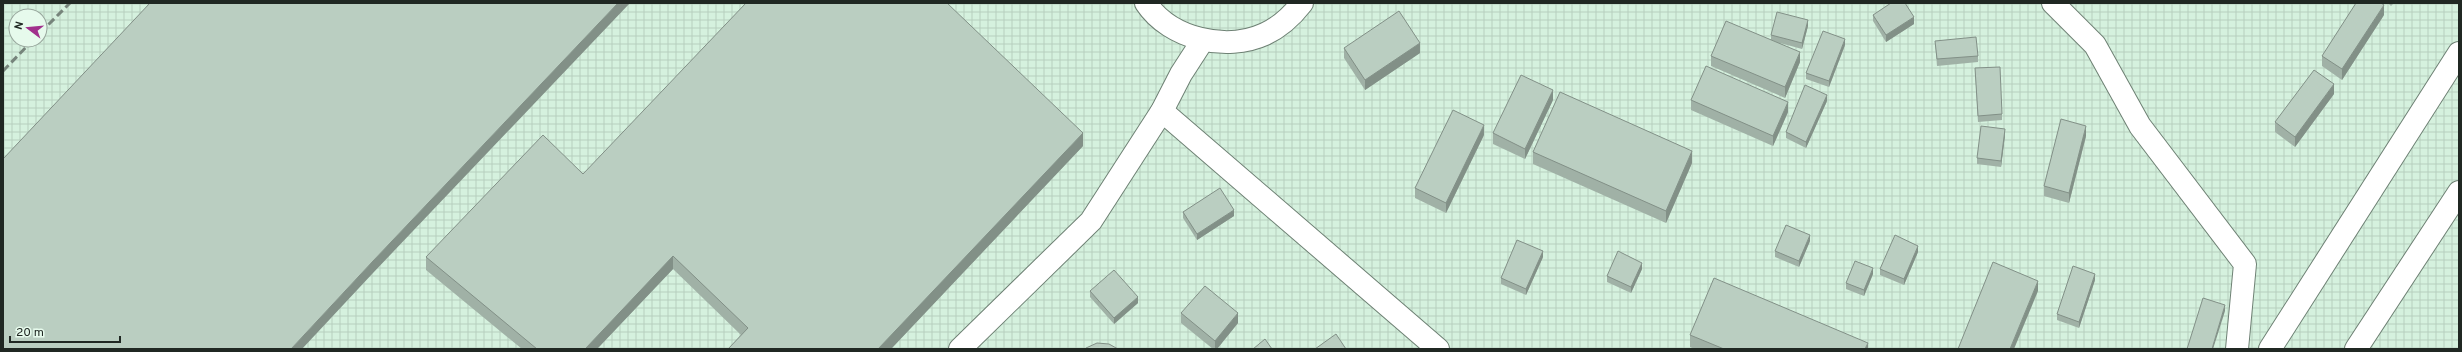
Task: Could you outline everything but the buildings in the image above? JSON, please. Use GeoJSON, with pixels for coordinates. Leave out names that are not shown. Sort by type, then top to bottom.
{"type":"FeatureCollection","features":[{"type":"Feature","properties":{"kind":"street"},"geometry":{"type":"LineString","coordinates":[[1146,3],[1150,9],[1174,29],[1203,40],[1234,42],[1264,34],[1291,18],[1302,3]]}},
{"type":"Feature","properties":{"kind":"street"},"geometry":{"type":"LineString","coordinates":[[2053,3],[2095,45],[2140,126],[2245,264],[2237,349]]}},
{"type":"Feature","properties":{"kind":"street"},"geometry":{"type":"LineString","coordinates":[[960,349],[1091,221],[1162,111],[1181,74],[1203,40]]}},
{"type":"Feature","properties":{"kind":"street"},"geometry":{"type":"LineString","coordinates":[[2270,349],[2459,53]]}},
{"type":"Feature","properties":{"kind":"street"},"geometry":{"type":"LineString","coordinates":[[1162,111],[1438,349]]}},
{"type":"Feature","properties":{"kind":"street"},"geometry":{"type":"LineString","coordinates":[[2356,349],[2459,192]]}},
{"type":"Feature","properties":{"kind":"shaded area"},"geometry":{"type":"Polygon","coordinates":[[[3,3],[2459,3],[2459,349],[3,349],[3,3]]]}},
{"type":"Feature","properties":{"kind":"railway"},"geometry":{"type":"LineString","coordinates":[[48,25],[70,3]]}},
{"type":"Feature","properties":{"kind":"railway"},"geometry":{"type":"LineString","coordinates":[[3,71],[25,48]]}}]}
